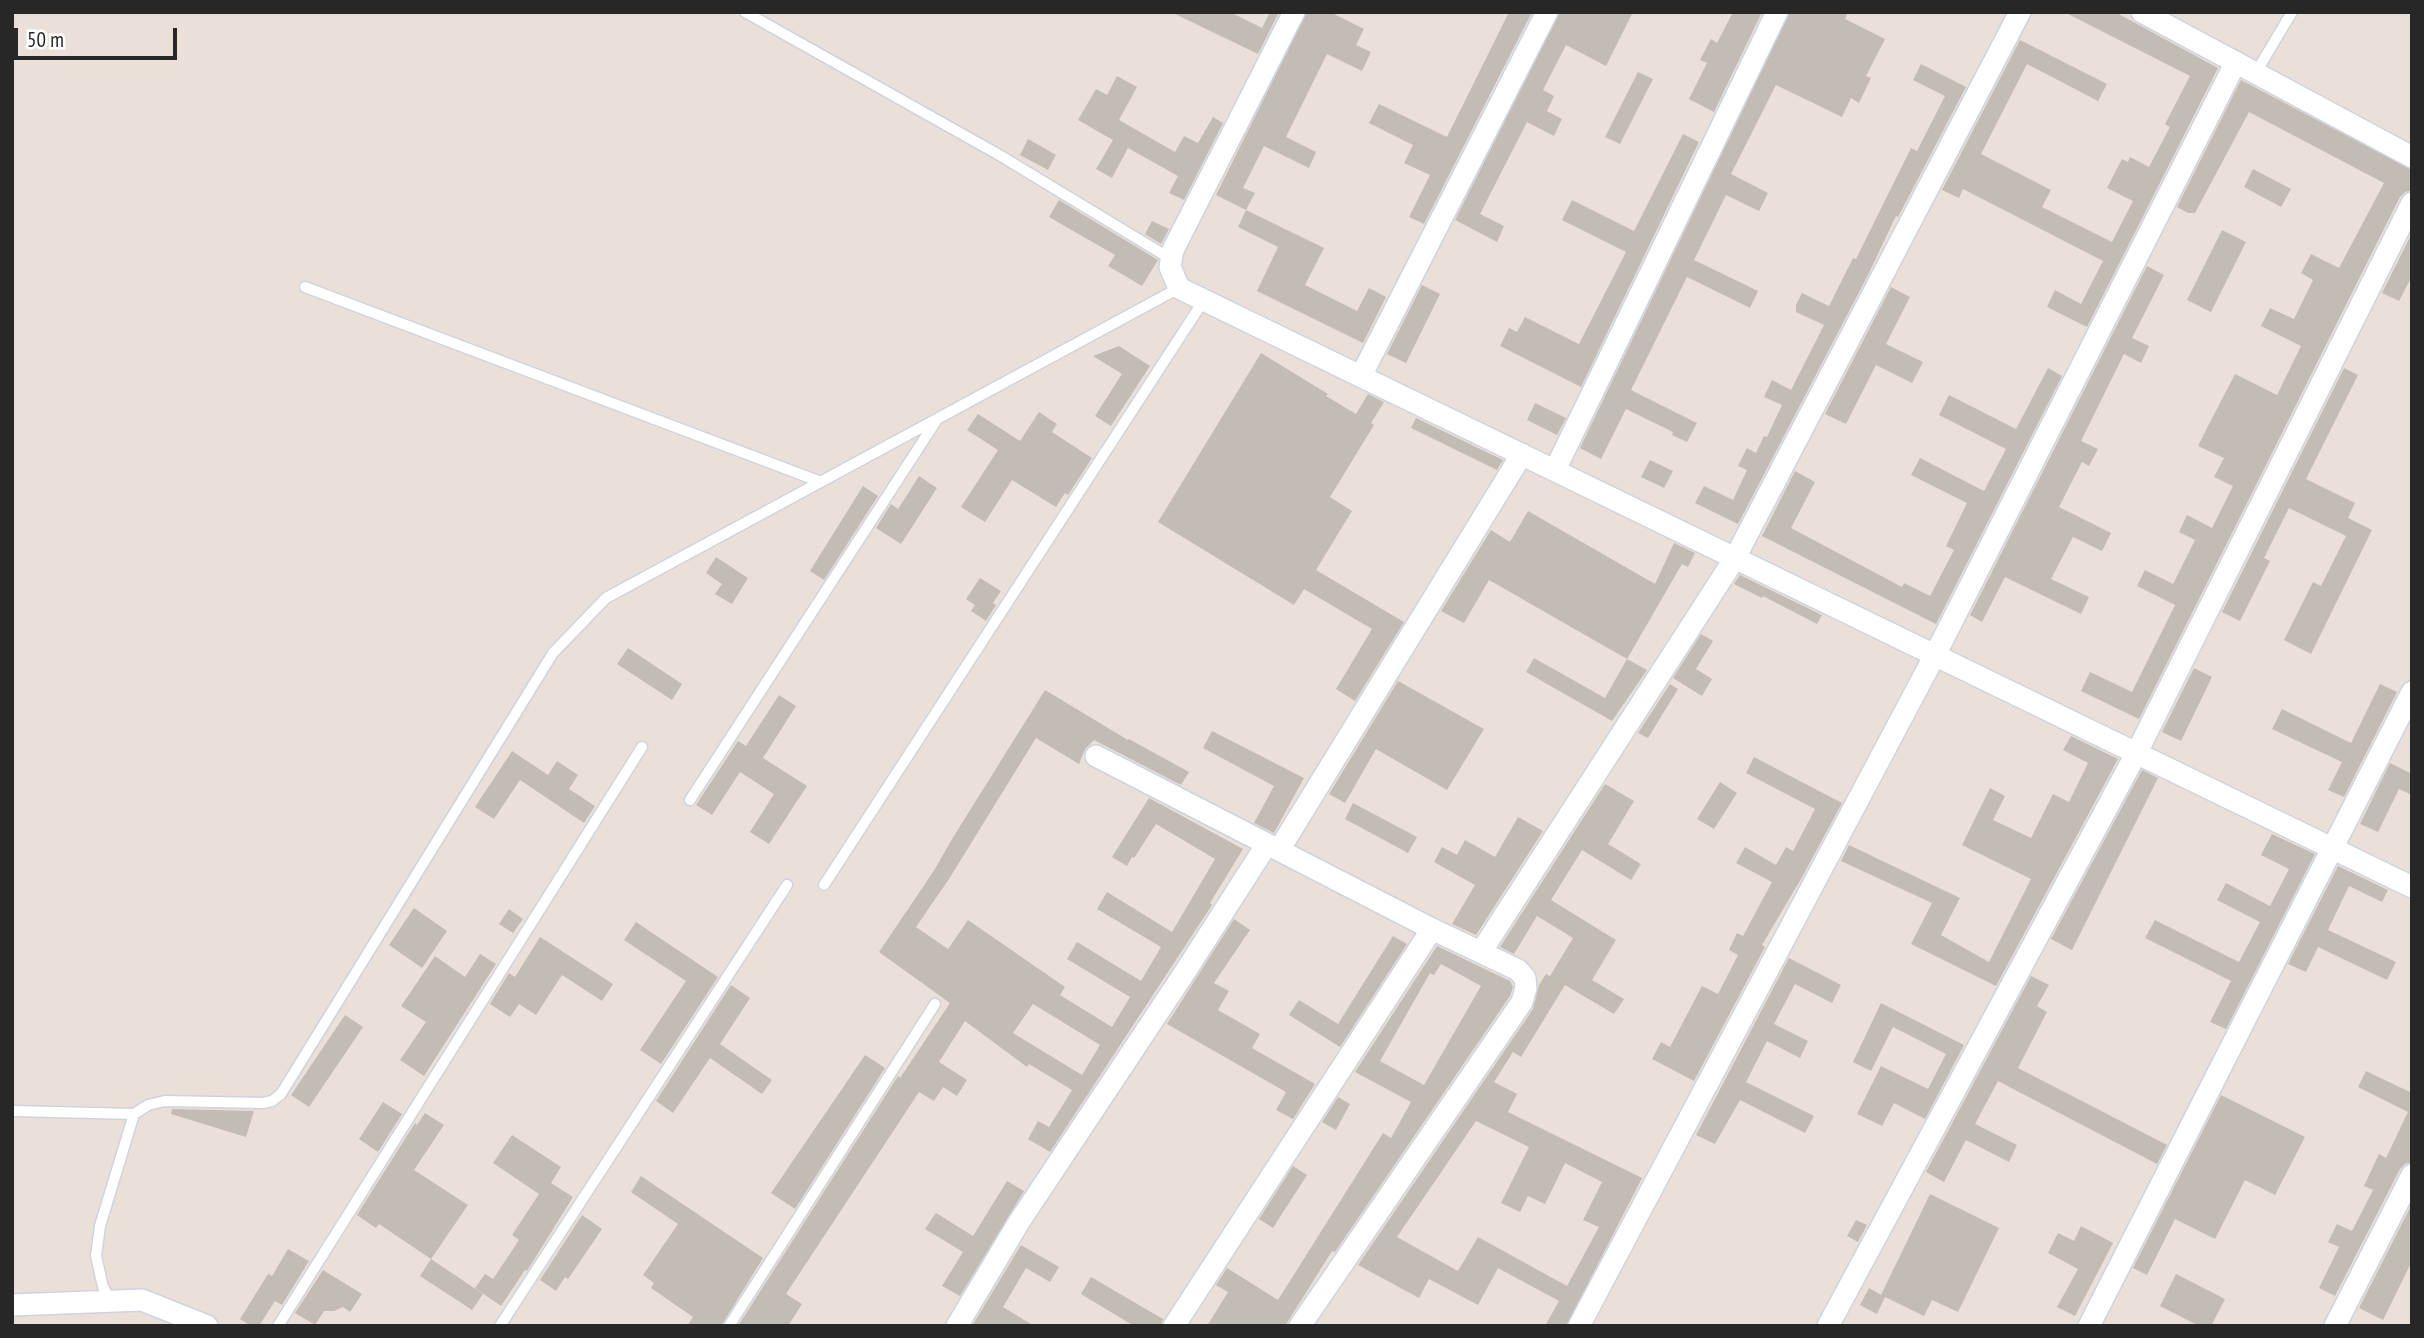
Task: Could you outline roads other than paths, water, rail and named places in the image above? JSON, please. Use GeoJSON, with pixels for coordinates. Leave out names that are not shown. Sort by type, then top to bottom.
{"type":"FeatureCollection","features":[{"type":"Feature","properties":{"kind":"street"},"geometry":{"type":"LineString","coordinates":[[1294,12],[1173,250],[1170,267],[1179,288],[2412,887]]}},
{"type":"Feature","properties":{"kind":"street"},"geometry":{"type":"LineString","coordinates":[[1362,376],[1547,12]]}},
{"type":"Feature","properties":{"kind":"street"},"geometry":{"type":"LineString","coordinates":[[1555,470],[1777,12]]}},
{"type":"Feature","properties":{"kind":"street"},"geometry":{"type":"LineString","coordinates":[[1481,952],[1735,558],[2020,12]]}},
{"type":"Feature","properties":{"kind":"street"},"geometry":{"type":"LineString","coordinates":[[2142,12],[2412,157]]}},
{"type":"Feature","properties":{"kind":"street"},"geometry":{"type":"LineString","coordinates":[[1579,1326],[1935,655],[2236,62]]}},
{"type":"Feature","properties":{"kind":"street"},"geometry":{"type":"LineString","coordinates":[[1828,1326],[2137,752],[2412,203]]}},
{"type":"Feature","properties":{"kind":"street"},"geometry":{"type":"LineString","coordinates":[[957,1326],[1019,1222],[1185,972],[1273,847],[1522,454]]}},
{"type":"Feature","properties":{"kind":"street"},"geometry":{"type":"LineString","coordinates":[[2089,1326],[2412,692]]}},
{"type":"Feature","properties":{"kind":"street"},"geometry":{"type":"LineString","coordinates":[[1096,756],[1518,971],[1524,978],[1526,988],[1522,1002],[1300,1326]]}},
{"type":"Feature","properties":{"kind":"street"},"geometry":{"type":"LineString","coordinates":[[1174,1326],[1432,929]]}},
{"type":"Feature","properties":{"kind":"street"},"geometry":{"type":"LineString","coordinates":[[2335,1326],[2412,1175]]}},
{"type":"Feature","properties":{"kind":"street"},"geometry":{"type":"LineString","coordinates":[[12,1305],[142,1300],[206,1326]]}},
{"type":"Feature","properties":{"kind":"lane"},"geometry":{"type":"LineString","coordinates":[[745,12],[1001,156],[1171,259]]}},
{"type":"Feature","properties":{"kind":"lane"},"geometry":{"type":"LineString","coordinates":[[2255,74],[2292,12]]}},
{"type":"Feature","properties":{"kind":"lane"},"geometry":{"type":"LineString","coordinates":[[305,287],[821,482]]}},
{"type":"Feature","properties":{"kind":"lane"},"geometry":{"type":"LineString","coordinates":[[12,1111],[134,1114],[148,1105],[165,1101],[272,1101],[281,1094],[554,653],[607,598],[1179,288]]}},
{"type":"Feature","properties":{"kind":"lane"},"geometry":{"type":"LineString","coordinates":[[824,884],[1204,300]]}},
{"type":"Feature","properties":{"kind":"lane"},"geometry":{"type":"LineString","coordinates":[[690,800],[938,419]]}},
{"type":"Feature","properties":{"kind":"lane"},"geometry":{"type":"LineString","coordinates":[[278,1326],[642,747]]}},
{"type":"Feature","properties":{"kind":"lane"},"geometry":{"type":"LineString","coordinates":[[500,1326],[787,884]]}},
{"type":"Feature","properties":{"kind":"lane"},"geometry":{"type":"LineString","coordinates":[[729,1326],[935,1004]]}},
{"type":"Feature","properties":{"kind":"lane"},"geometry":{"type":"LineString","coordinates":[[111,1301],[103,1287],[96,1256],[100,1227],[134,1114]]}}]}
